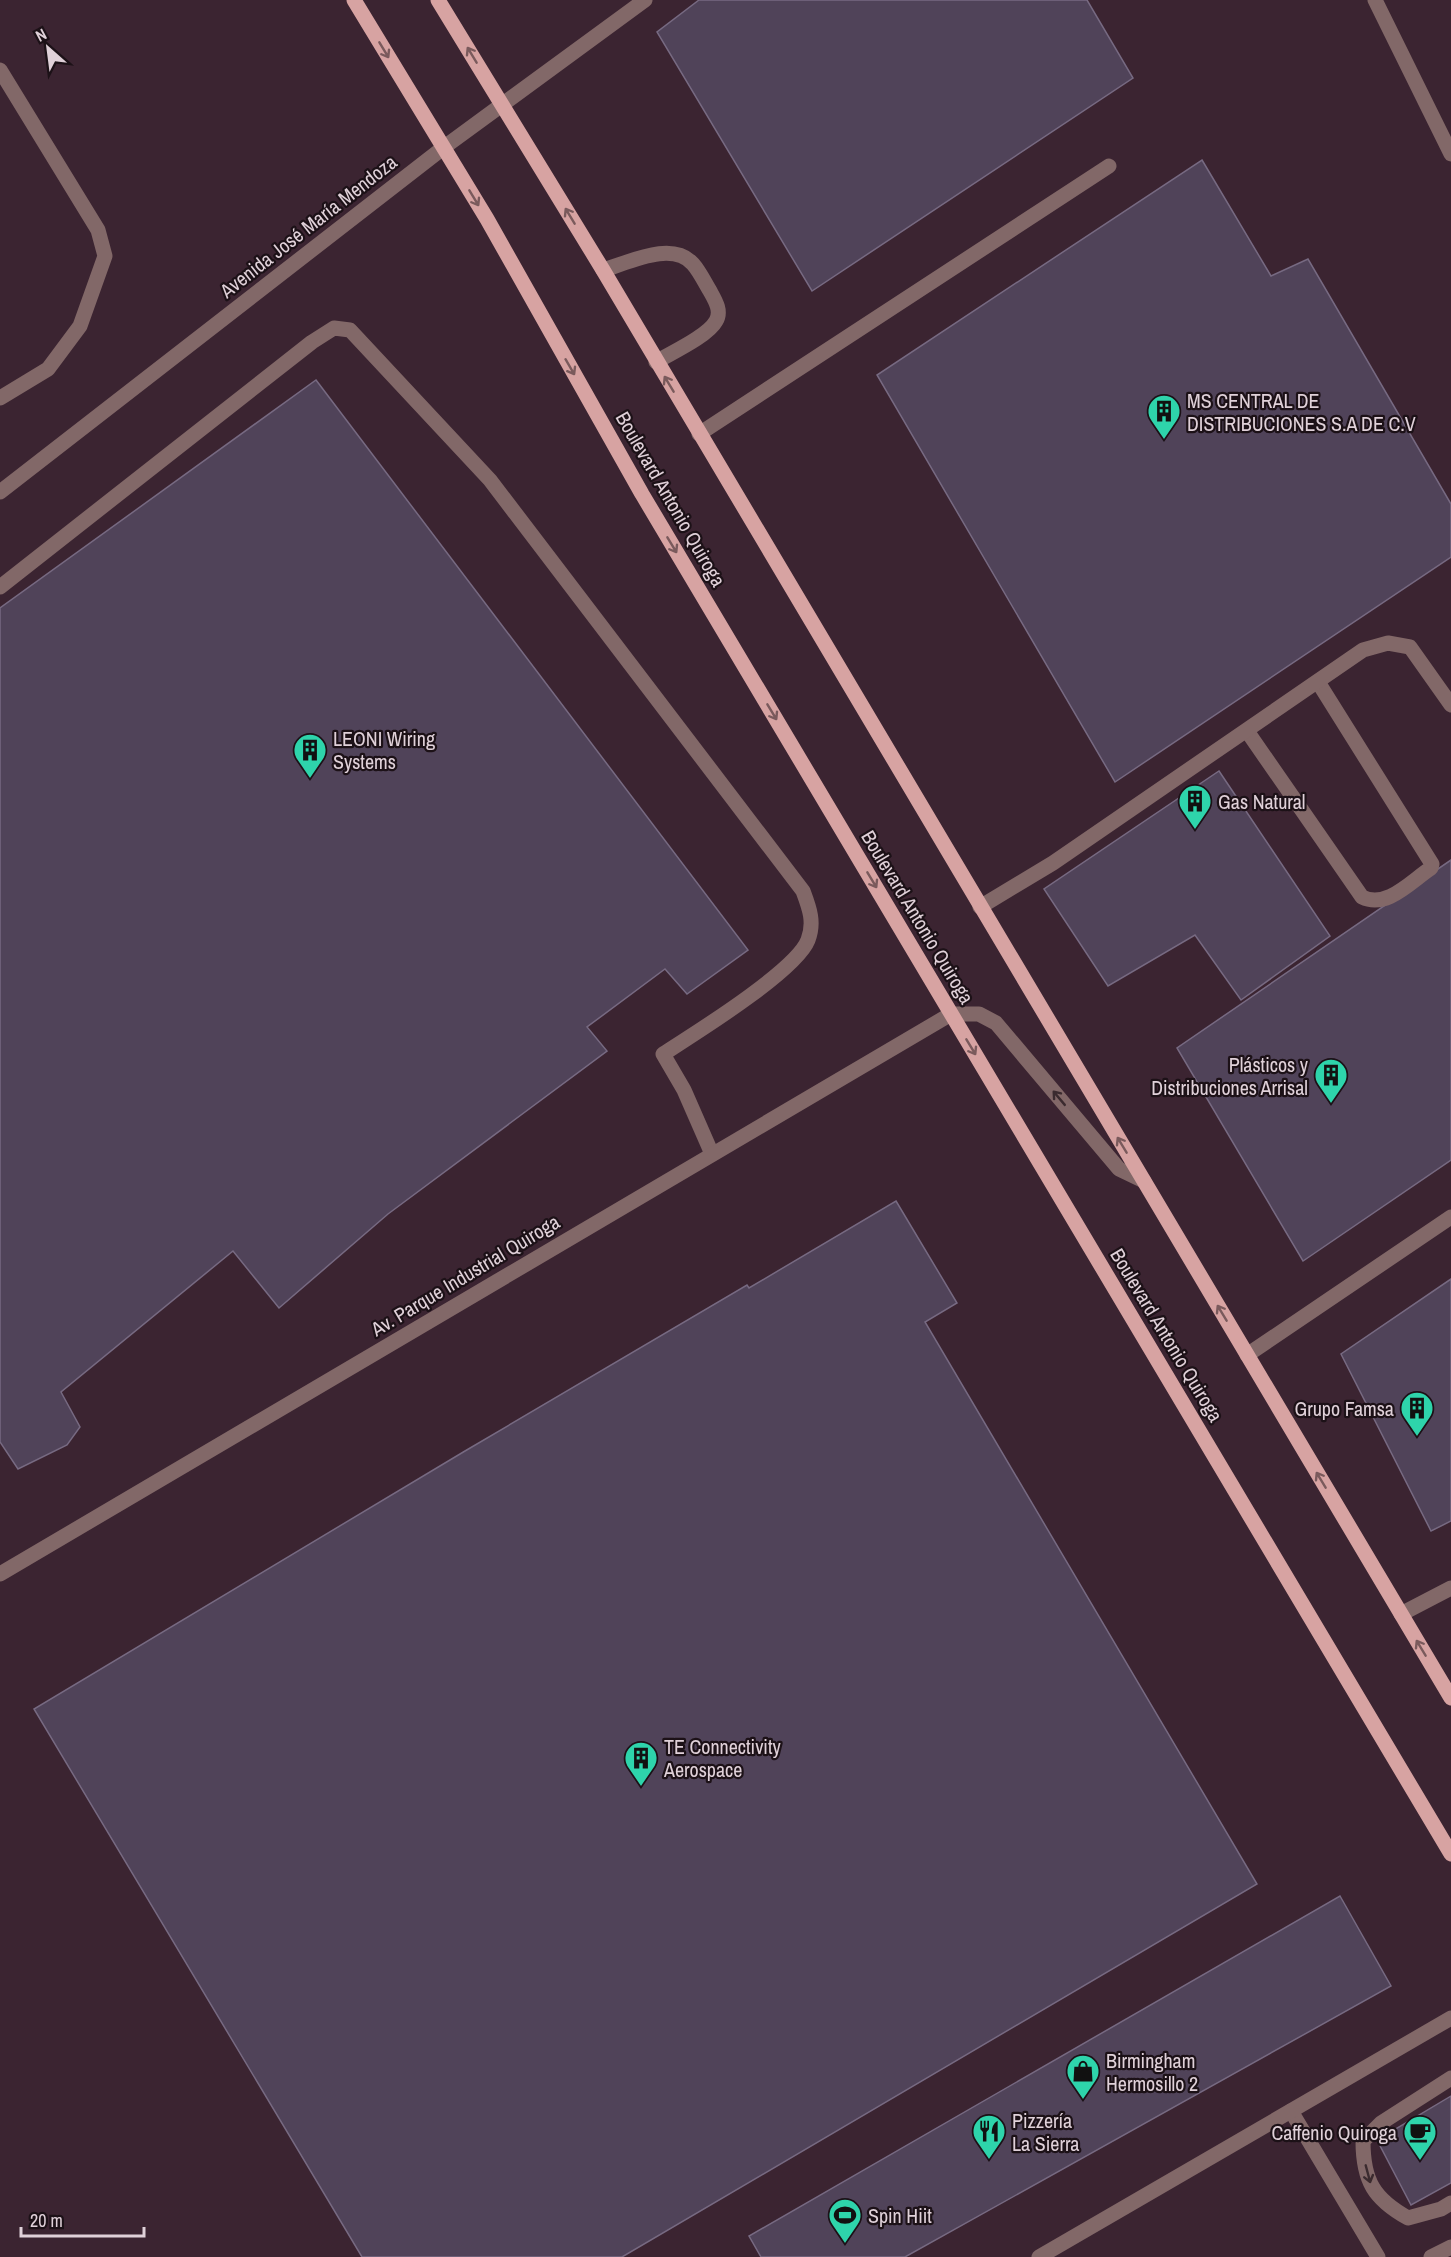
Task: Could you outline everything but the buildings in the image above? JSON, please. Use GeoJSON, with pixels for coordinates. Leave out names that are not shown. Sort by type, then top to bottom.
{"type":"FeatureCollection","features":[{"type":"Feature","properties":{"kind":"main road","name":"Boulevard Antonio Quiroga"},"geometry":{"type":"LineString","coordinates":[[354,0],[443,148],[642,494],[1451,1854]]}},
{"type":"Feature","properties":{"kind":"main road"},"geometry":{"type":"LineString","coordinates":[[438,0],[603,270],[1451,1698]]}},
{"type":"Feature","properties":{"kind":"street","name":"Avenida José María Mendoza"},"geometry":{"type":"LineString","coordinates":[[0,492],[443,148],[645,0]]}},
{"type":"Feature","properties":{"kind":"street"},"geometry":{"type":"LineString","coordinates":[[1375,0],[1451,154]]}},
{"type":"Feature","properties":{"kind":"street"},"geometry":{"type":"LineString","coordinates":[[0,70],[98,230],[105,256],[80,326],[48,369],[0,398]]}},
{"type":"Feature","properties":{"kind":"street"},"geometry":{"type":"LineString","coordinates":[[699,434],[1109,166]]}},
{"type":"Feature","properties":{"kind":"street"},"geometry":{"type":"LineString","coordinates":[[603,270],[662,253],[680,254],[693,264],[717,302],[719,314],[716,322],[706,331],[656,362]]}},
{"type":"Feature","properties":{"kind":"street"},"geometry":{"type":"LineString","coordinates":[[0,587],[312,342],[334,328],[350,330],[490,480],[803,891],[812,915],[808,940],[794,960],[711,1023],[663,1054],[684,1090],[712,1154]]}},
{"type":"Feature","properties":{"kind":"street"},"geometry":{"type":"LineString","coordinates":[[980,907],[1053,863],[1363,650],[1388,642],[1410,647],[1451,705]]}},
{"type":"Feature","properties":{"kind":"street"},"geometry":{"type":"LineString","coordinates":[[1247,731],[1362,897],[1373,902],[1385,900],[1431,868],[1432,864],[1318,682]]}},
{"type":"Feature","properties":{"kind":"street"},"geometry":{"type":"LineString","coordinates":[[951,1014],[979,1014],[996,1023],[1119,1169],[1144,1181]]}},
{"type":"Feature","properties":{"kind":"street","name":"Av. Parque Industrial Quiroga"},"geometry":{"type":"LineString","coordinates":[[0,1574],[951,1014]]}},
{"type":"Feature","properties":{"kind":"street"},"geometry":{"type":"LineString","coordinates":[[1247,1355],[1451,1217]]}},
{"type":"Feature","properties":{"kind":"street"},"geometry":{"type":"LineString","coordinates":[[1401,1614],[1451,1588]]}},
{"type":"Feature","properties":{"kind":"street"},"geometry":{"type":"LineString","coordinates":[[1039,2257],[1451,2018]]}},
{"type":"Feature","properties":{"kind":"street"},"geometry":{"type":"LineString","coordinates":[[1451,2078],[1381,2123],[1363,2141],[1369,2182],[1384,2205],[1408,2218],[1441,2209],[1451,2203]]}},
{"type":"Feature","properties":{"kind":"street"},"geometry":{"type":"LineString","coordinates":[[1290,2110],[1378,2257]]}},
{"type":"Feature","properties":{"kind":"street"},"geometry":{"type":"LineString","coordinates":[[1431,2257],[1451,2247]]}},
{"type":"Feature","properties":{"kind":"place","name":"MS CENTRAL DE DISTRIBUCIONES S.A DE C.V"},"geometry":{"type":"Point","coordinates":[1164,440]}},
{"type":"Feature","properties":{"kind":"place","name":"LEONI Wiring Systems"},"geometry":{"type":"Point","coordinates":[310,779]}},
{"type":"Feature","properties":{"kind":"place","name":"Gas Natural"},"geometry":{"type":"Point","coordinates":[1195,830]}},
{"type":"Feature","properties":{"kind":"place","name":"Plásticos y Distribuciones Arrisal"},"geometry":{"type":"Point","coordinates":[1331,1104]}},
{"type":"Feature","properties":{"kind":"place","name":"Grupo Famsa"},"geometry":{"type":"Point","coordinates":[1417,1437]}},
{"type":"Feature","properties":{"kind":"place","name":"TE Connectivity Aerospace"},"geometry":{"type":"Point","coordinates":[641,1787]}},
{"type":"Feature","properties":{"kind":"place","name":"Birmingham Hermosillo 2"},"geometry":{"type":"Point","coordinates":[1083,2100]}},
{"type":"Feature","properties":{"kind":"place","name":"Pizzería La Sierra"},"geometry":{"type":"Point","coordinates":[989,2160]}},
{"type":"Feature","properties":{"kind":"place","name":"Caffenio Quiroga"},"geometry":{"type":"Point","coordinates":[1420,2161]}},
{"type":"Feature","properties":{"kind":"place","name":"Spin Hiit"},"geometry":{"type":"Point","coordinates":[845,2244]}}]}
